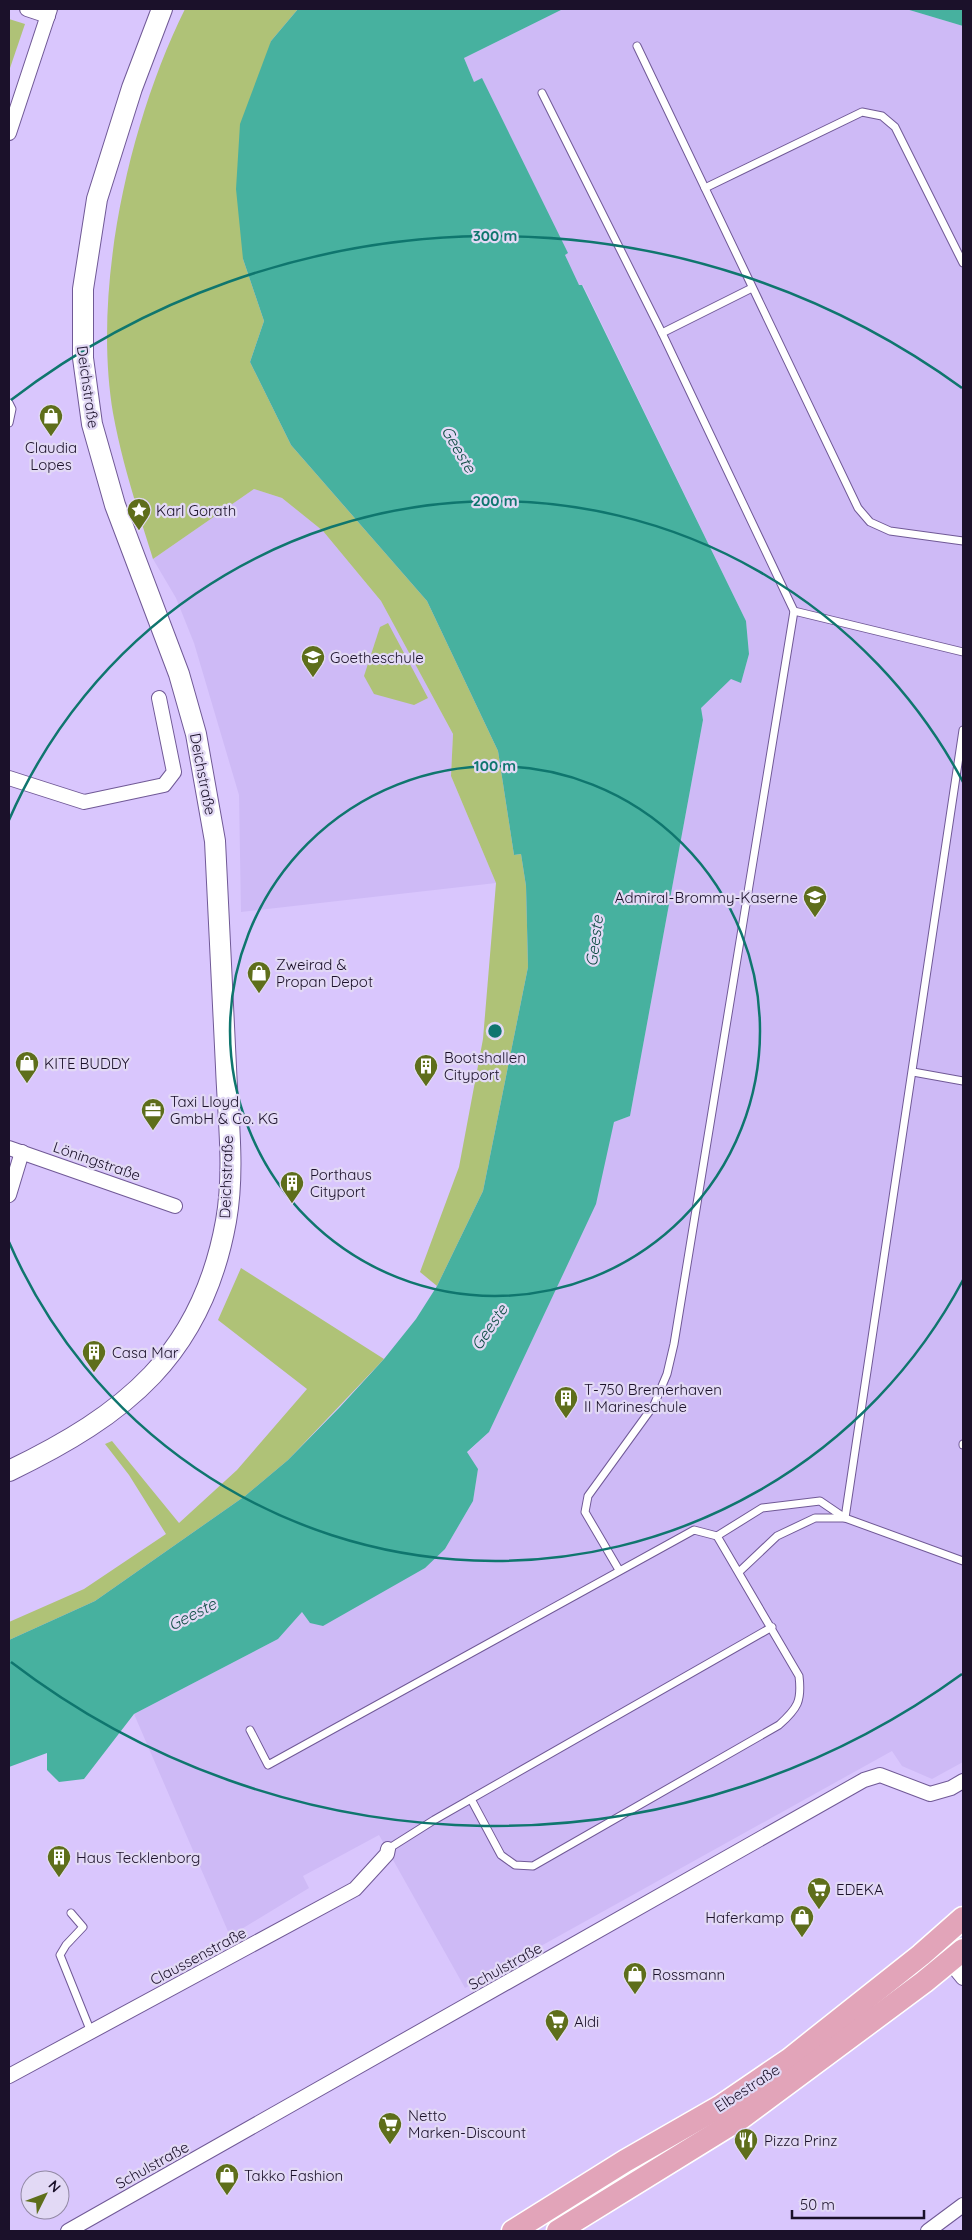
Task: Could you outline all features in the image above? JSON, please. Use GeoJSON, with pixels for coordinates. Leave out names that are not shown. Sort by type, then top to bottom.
{"type":"FeatureCollection","features":[{"type":"Feature","properties":{"kind":"main road","name":"Deichstraße"},"geometry":{"type":"LineString","coordinates":[[9,1471],[61,1445],[94,1424],[126,1400],[169,1357],[190,1324],[208,1289],[226,1221],[230,1165],[216,841],[211,806],[196,734],[179,674],[115,505],[92,424],[87,401],[82,332],[83,289],[98,199],[132,88],[162,9]]}},
{"type":"Feature","properties":{"kind":"main road","name":"Elbestraße"},"geometry":{"type":"LineString","coordinates":[[513,2231],[625,2161],[721,2106],[790,2059],[921,1955],[963,1918]]}},
{"type":"Feature","properties":{"kind":"main road","name":"Elbestraße"},"geometry":{"type":"LineString","coordinates":[[558,2231],[741,2118],[959,1964]]}},
{"type":"Feature","properties":{"kind":"street"},"geometry":{"type":"LineString","coordinates":[[9,133],[49,12],[27,9]]}},
{"type":"Feature","properties":{"kind":"street"},"geometry":{"type":"LineString","coordinates":[[9,778],[84,802],[164,786],[174,772],[159,698]]}},
{"type":"Feature","properties":{"kind":"street"},"geometry":{"type":"LineString","coordinates":[[9,1195],[15,1150]]}},
{"type":"Feature","properties":{"kind":"street","name":"Löningstraße"},"geometry":{"type":"LineString","coordinates":[[15,1150],[175,1206]]}},
{"type":"Feature","properties":{"kind":"street","name":"Schulstraße"},"geometry":{"type":"LineString","coordinates":[[68,2231],[864,1780],[880,1775],[930,1794],[951,1788],[963,1781]]}},
{"type":"Feature","properties":{"kind":"street","name":"Claussenstraße"},"geometry":{"type":"LineString","coordinates":[[9,2076],[355,1890],[387,1854],[388,1849]]}},
{"type":"Feature","properties":{"kind":"street"},"geometry":{"type":"LineString","coordinates":[[928,2231],[963,2205]]}},
{"type":"Feature","properties":{"kind":"lane"},"geometry":{"type":"LineString","coordinates":[[637,46],[858,508],[870,522],[890,531],[963,541]]}},
{"type":"Feature","properties":{"kind":"lane"},"geometry":{"type":"LineString","coordinates":[[542,93],[662,334],[794,611],[673,1352],[667,1374],[654,1405],[588,1496],[585,1512],[619,1570]]}},
{"type":"Feature","properties":{"kind":"lane"},"geometry":{"type":"LineString","coordinates":[[706,188],[862,112],[882,116],[895,127],[963,263]]}},
{"type":"Feature","properties":{"kind":"lane"},"geometry":{"type":"LineString","coordinates":[[662,334],[752,288]]}},
{"type":"Feature","properties":{"kind":"lane"},"geometry":{"type":"LineString","coordinates":[[9,403],[12,409],[9,423]]}},
{"type":"Feature","properties":{"kind":"lane"},"geometry":{"type":"LineString","coordinates":[[794,611],[963,652]]}},
{"type":"Feature","properties":{"kind":"lane"},"geometry":{"type":"LineString","coordinates":[[845,1518],[963,730]]}},
{"type":"Feature","properties":{"kind":"lane"},"geometry":{"type":"LineString","coordinates":[[913,1072],[963,1081]]}},
{"type":"Feature","properties":{"kind":"lane"},"geometry":{"type":"LineString","coordinates":[[717,1536],[762,1508],[820,1501],[845,1518],[963,1560]]}},
{"type":"Feature","properties":{"kind":"lane"},"geometry":{"type":"LineString","coordinates":[[739,1572],[777,1536],[815,1518],[845,1518]]}},
{"type":"Feature","properties":{"kind":"lane"},"geometry":{"type":"LineString","coordinates":[[250,1730],[268,1765],[694,1530],[717,1536],[799,1676],[801,1693],[795,1711],[779,1725],[533,1866],[514,1865],[501,1855],[471,1799]]}},
{"type":"Feature","properties":{"kind":"lane"},"geometry":{"type":"LineString","coordinates":[[388,1849],[471,1799],[772,1627]]}},
{"type":"Feature","properties":{"kind":"lane"},"geometry":{"type":"LineString","coordinates":[[71,1912],[83,1927],[66,1945],[60,1955],[91,2032]]}},
{"type":"Feature","properties":{"kind":"shaded area"},"geometry":{"type":"Polygon","coordinates":[[[185,9],[298,9],[271,41],[243,259],[264,321],[250,362],[291,445],[427,601],[498,751],[514,855],[521,854],[526,886],[528,967],[483,1191],[437,1286],[420,1272],[459,1167],[483,1039],[496,883],[451,776],[453,734],[381,601],[323,531],[282,498],[254,489],[153,559],[126,469],[113,413],[108,364],[108,313],[112,260],[120,207],[132,154],[147,102],[185,9]]]}},
{"type":"Feature","properties":{"kind":"shaded area","name":"Admiral-Brommy-Kaserne"},"geometry":{"type":"Polygon","coordinates":[[[563,9],[906,9],[963,26],[963,1762],[932,1779],[902,1766],[892,1751],[465,1988],[379,1835],[303,1876],[309,1888],[230,1936],[134,1714],[278,1639],[302,1612],[445,1549],[473,1501],[478,1469],[467,1453],[489,1432],[614,1122],[630,1116],[703,720],[700,708],[731,678],[741,683],[749,654],[746,621],[583,285],[579,286],[565,255],[567,252],[482,79],[474,82],[464,58],[563,9]]]}},
{"type":"Feature","properties":{"kind":"shaded area"},"geometry":{"type":"Polygon","coordinates":[[[9,19],[25,24],[9,71],[9,19]]]}},
{"type":"Feature","properties":{"kind":"shaded area","name":"Goetheschule"},"geometry":{"type":"Polygon","coordinates":[[[254,489],[282,498],[323,531],[381,601],[453,734],[451,776],[496,883],[241,912],[239,795],[194,643],[176,598],[153,559],[254,489]]]}},
{"type":"Feature","properties":{"kind":"shaded area"},"geometry":{"type":"Polygon","coordinates":[[[388,623],[428,698],[414,705],[374,694],[364,676],[380,627],[388,623]]]}},
{"type":"Feature","properties":{"kind":"shaded area"},"geometry":{"type":"Polygon","coordinates":[[[241,1268],[384,1359],[288,1460],[245,1496],[95,1601],[9,1640],[9,1622],[84,1589],[166,1534],[129,1475],[105,1444],[112,1441],[179,1523],[237,1470],[307,1389],[218,1320],[241,1268]]]}},
{"type":"Feature","properties":{"kind":"water","name":"Geeste"},"geometry":{"type":"Polygon","coordinates":[[[298,9],[563,9],[464,58],[474,82],[482,78],[568,253],[565,255],[579,285],[582,285],[746,621],[749,654],[741,683],[731,679],[701,708],[703,720],[630,1116],[614,1122],[596,1204],[489,1432],[467,1452],[478,1469],[473,1501],[445,1549],[425,1568],[323,1626],[310,1623],[302,1612],[278,1639],[134,1714],[84,1779],[59,1782],[47,1770],[47,1753],[9,1767],[9,1640],[95,1601],[245,1496],[288,1460],[340,1407],[384,1359],[416,1319],[437,1286],[483,1191],[528,967],[526,886],[521,854],[514,855],[498,751],[427,601],[291,445],[250,362],[264,321],[243,259],[236,189],[240,124],[271,41],[298,9]]]}},
{"type":"Feature","properties":{"kind":"water"},"geometry":{"type":"Polygon","coordinates":[[[906,9],[963,9],[963,26],[906,9]]]}},
{"type":"Feature","properties":{"kind":"place","name":"Claudia Lopes"},"geometry":{"type":"Point","coordinates":[51,437]}},
{"type":"Feature","properties":{"kind":"place","name":"Karl Gorath"},"geometry":{"type":"Point","coordinates":[139,531]}},
{"type":"Feature","properties":{"kind":"place","name":"Goetheschule"},"geometry":{"type":"Point","coordinates":[313,678]}},
{"type":"Feature","properties":{"kind":"place","name":"Admiral-Brommy-Kaserne"},"geometry":{"type":"Point","coordinates":[815,918]}},
{"type":"Feature","properties":{"kind":"place","name":"Zweirad & Propan Depot"},"geometry":{"type":"Point","coordinates":[259,994]}},
{"type":"Feature","properties":{"kind":"place","name":"KITE BUDDY"},"geometry":{"type":"Point","coordinates":[27,1084]}},
{"type":"Feature","properties":{"kind":"place","name":"Bootshallen Cityport"},"geometry":{"type":"Point","coordinates":[426,1087]}},
{"type":"Feature","properties":{"kind":"place","name":"Taxi Lloyd GmbH & Co. KG"},"geometry":{"type":"Point","coordinates":[153,1131]}},
{"type":"Feature","properties":{"kind":"place","name":"Porthaus Cityport"},"geometry":{"type":"Point","coordinates":[292,1204]}},
{"type":"Feature","properties":{"kind":"place","name":"Casa Mar"},"geometry":{"type":"Point","coordinates":[94,1373]}},
{"type":"Feature","properties":{"kind":"place","name":"T-750 Bremerhaven II Marineschule"},"geometry":{"type":"Point","coordinates":[566,1419]}},
{"type":"Feature","properties":{"kind":"place","name":"Haus Tecklenborg"},"geometry":{"type":"Point","coordinates":[59,1878]}},
{"type":"Feature","properties":{"kind":"place","name":"EDEKA"},"geometry":{"type":"Point","coordinates":[819,1910]}},
{"type":"Feature","properties":{"kind":"place","name":"Haferkamp"},"geometry":{"type":"Point","coordinates":[802,1938]}},
{"type":"Feature","properties":{"kind":"place","name":"Rossmann"},"geometry":{"type":"Point","coordinates":[635,1995]}},
{"type":"Feature","properties":{"kind":"place","name":"Aldi"},"geometry":{"type":"Point","coordinates":[557,2042]}},
{"type":"Feature","properties":{"kind":"place","name":"Netto Marken-Discount"},"geometry":{"type":"Point","coordinates":[390,2145]}},
{"type":"Feature","properties":{"kind":"place","name":"Pizza Prinz"},"geometry":{"type":"Point","coordinates":[746,2161]}},
{"type":"Feature","properties":{"kind":"place","name":"Takko Fashion"},"geometry":{"type":"Point","coordinates":[227,2196]}}]}
